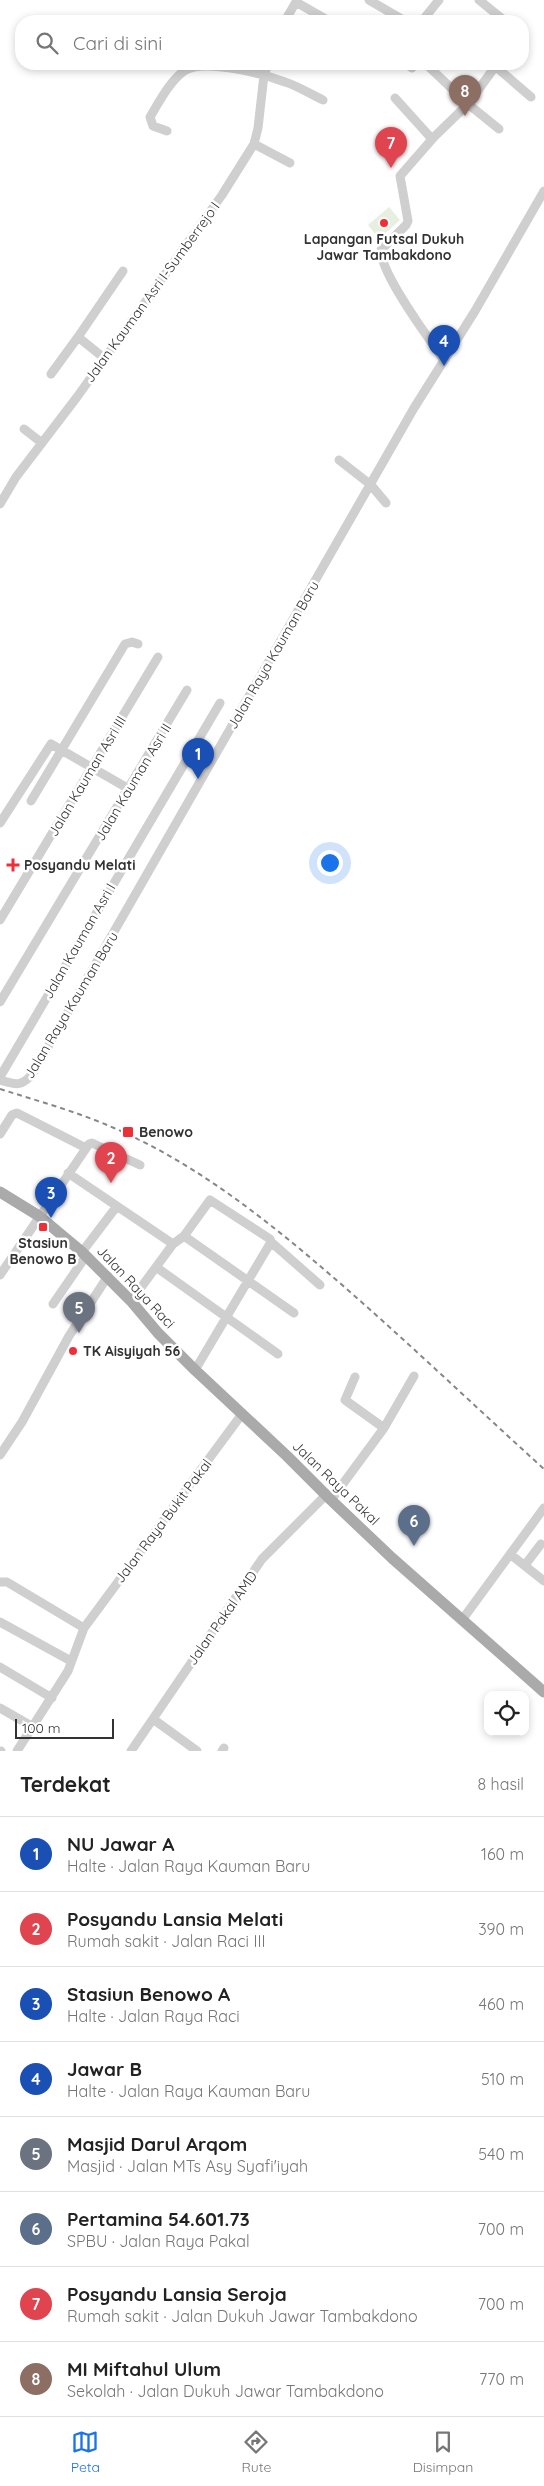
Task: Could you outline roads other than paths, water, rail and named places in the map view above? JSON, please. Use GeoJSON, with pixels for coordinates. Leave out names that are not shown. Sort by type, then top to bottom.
{"type":"FeatureCollection","features":[{"type":"Feature","properties":{"kind":"main road","name":"Jalan Raya Raci"},"geometry":{"type":"LineString","coordinates":[[0,1192],[39,1216],[108,1276],[158,1334],[242,1414]]}},
{"type":"Feature","properties":{"kind":"main road","name":"Jalan Raya Pakal"},"geometry":{"type":"LineString","coordinates":[[242,1414],[328,1498],[544,1692]]}},
{"type":"Feature","properties":{"kind":"street"},"geometry":{"type":"LineString","coordinates":[[369,0],[395,15]]}},
{"type":"Feature","properties":{"kind":"street"},"geometry":{"type":"LineString","coordinates":[[427,15],[438,0]]}},
{"type":"Feature","properties":{"kind":"street"},"geometry":{"type":"LineString","coordinates":[[479,0],[498,15]]}},
{"type":"Feature","properties":{"kind":"street"},"geometry":{"type":"LineString","coordinates":[[288,15],[296,1],[319,15]]}},
{"type":"Feature","properties":{"kind":"street"},"geometry":{"type":"LineString","coordinates":[[167,131],[153,126],[150,117],[178,76],[186,70]]}},
{"type":"Feature","properties":{"kind":"street"},"geometry":{"type":"LineString","coordinates":[[236,70],[288,82],[323,100]]}},
{"type":"Feature","properties":{"kind":"street","name":"Jalan Kauman Asri I-Sumberrejo I"},"geometry":{"type":"LineString","coordinates":[[0,504],[16,477],[222,195],[254,144],[266,70]]}},
{"type":"Feature","properties":{"kind":"street"},"geometry":{"type":"LineString","coordinates":[[432,70],[468,104],[500,129]]}},
{"type":"Feature","properties":{"kind":"street"},"geometry":{"type":"LineString","coordinates":[[444,360],[421,329],[382,263],[380,256],[383,246],[408,221],[400,177],[432,139],[468,104],[492,70]]}},
{"type":"Feature","properties":{"kind":"street"},"geometry":{"type":"LineString","coordinates":[[501,70],[531,97]]}},
{"type":"Feature","properties":{"kind":"street"},"geometry":{"type":"LineString","coordinates":[[394,98],[432,139]]}},
{"type":"Feature","properties":{"kind":"street"},"geometry":{"type":"LineString","coordinates":[[254,144],[290,163]]}},
{"type":"Feature","properties":{"kind":"street","name":"Jalan Raya Kauman Baru"},"geometry":{"type":"LineString","coordinates":[[0,1078],[22,1084],[33,1073],[371,485],[544,191]]}},
{"type":"Feature","properties":{"kind":"street"},"geometry":{"type":"LineString","coordinates":[[51,374],[122,270]]}},
{"type":"Feature","properties":{"kind":"street"},"geometry":{"type":"LineString","coordinates":[[78,337],[104,358]]}},
{"type":"Feature","properties":{"kind":"street"},"geometry":{"type":"LineString","coordinates":[[24,429],[42,443]]}},
{"type":"Feature","properties":{"kind":"street"},"geometry":{"type":"LineString","coordinates":[[339,460],[371,485],[386,503]]}},
{"type":"Feature","properties":{"kind":"street"},"geometry":{"type":"LineString","coordinates":[[31,801],[58,747],[125,644],[132,642],[138,644]]}},
{"type":"Feature","properties":{"kind":"street","name":"Jalan Kauman Asri III"},"geometry":{"type":"LineString","coordinates":[[0,920],[158,657]]}},
{"type":"Feature","properties":{"kind":"street","name":"Jalan Kauman Asri II"},"geometry":{"type":"LineString","coordinates":[[0,1002],[187,690]]}},
{"type":"Feature","properties":{"kind":"street","name":"Jalan Kauman Asri I"},"geometry":{"type":"LineString","coordinates":[[0,1078],[220,703]]}},
{"type":"Feature","properties":{"kind":"street"},"geometry":{"type":"LineString","coordinates":[[0,823],[50,745],[58,747],[129,789]]}},
{"type":"Feature","properties":{"kind":"street"},"geometry":{"type":"LineString","coordinates":[[0,1134],[12,1115],[17,1113],[86,1148]]}},
{"type":"Feature","properties":{"kind":"street"},"geometry":{"type":"LineString","coordinates":[[0,1275],[68,1173],[86,1148],[92,1143],[140,1165]]}},
{"type":"Feature","properties":{"kind":"street"},"geometry":{"type":"LineString","coordinates":[[68,1173],[173,1244]]}},
{"type":"Feature","properties":{"kind":"street"},"geometry":{"type":"LineString","coordinates":[[131,1301],[173,1244],[184,1236],[211,1200],[271,1242],[320,1285]]}},
{"type":"Feature","properties":{"kind":"street"},"geometry":{"type":"LineString","coordinates":[[54,1304],[84,1254],[117,1206]]}},
{"type":"Feature","properties":{"kind":"street"},"geometry":{"type":"LineString","coordinates":[[184,1236],[294,1313]]}},
{"type":"Feature","properties":{"kind":"street"},"geometry":{"type":"LineString","coordinates":[[195,1370],[271,1242]]}},
{"type":"Feature","properties":{"kind":"street"},"geometry":{"type":"LineString","coordinates":[[156,1267],[278,1354]]}},
{"type":"Feature","properties":{"kind":"street"},"geometry":{"type":"LineString","coordinates":[[0,1455],[22,1422],[69,1336],[108,1276]]}},
{"type":"Feature","properties":{"kind":"street","name":"Jalan Pakal AMD"},"geometry":{"type":"LineString","coordinates":[[131,1751],[262,1559],[328,1498],[384,1428],[414,1376]]}},
{"type":"Feature","properties":{"kind":"street"},"geometry":{"type":"LineString","coordinates":[[355,1377],[345,1400],[384,1428]]}},
{"type":"Feature","properties":{"kind":"street","name":"Jalan Raya Bukit Pakal"},"geometry":{"type":"LineString","coordinates":[[17,1751],[52,1698],[71,1661],[84,1628],[242,1414]]}},
{"type":"Feature","properties":{"kind":"street"},"geometry":{"type":"LineString","coordinates":[[462,1620],[544,1508]]}},
{"type":"Feature","properties":{"kind":"street"},"geometry":{"type":"LineString","coordinates":[[525,1565],[541,1544]]}},
{"type":"Feature","properties":{"kind":"street"},"geometry":{"type":"LineString","coordinates":[[510,1554],[544,1581]]}},
{"type":"Feature","properties":{"kind":"street"},"geometry":{"type":"LineString","coordinates":[[0,1582],[7,1582],[84,1628]]}},
{"type":"Feature","properties":{"kind":"street"},"geometry":{"type":"LineString","coordinates":[[0,1622],[71,1661]]}},
{"type":"Feature","properties":{"kind":"street"},"geometry":{"type":"LineString","coordinates":[[0,1666],[52,1698]]}},
{"type":"Feature","properties":{"kind":"street"},"geometry":{"type":"LineString","coordinates":[[0,1708],[33,1727]]}},
{"type":"Feature","properties":{"kind":"street"},"geometry":{"type":"LineString","coordinates":[[152,1719],[197,1751]]}},
{"type":"Feature","properties":{"kind":"railway"},"geometry":{"type":"LineString","coordinates":[[0,1089],[72,1112],[114,1128],[178,1161],[238,1200],[349,1291],[544,1469]]}},
{"type":"Feature","properties":{"kind":"place","name":"MI Miftahul Ulum"},"geometry":{"type":"Point","coordinates":[465,116]}},
{"type":"Feature","properties":{"kind":"place","name":"Posyandu Lansia Seroja"},"geometry":{"type":"Point","coordinates":[391,168]}},
{"type":"Feature","properties":{"kind":"place","name":"Lapangan Futsal Dukuh Jawar Tambakdono"},"geometry":{"type":"Point","coordinates":[384,223]}},
{"type":"Feature","properties":{"kind":"place","name":"Jawar B"},"geometry":{"type":"Point","coordinates":[444,366]}},
{"type":"Feature","properties":{"kind":"place","name":"NU Jawar A"},"geometry":{"type":"Point","coordinates":[198,779]}},
{"type":"Feature","properties":{"kind":"place","name":"Posyandu Melati"},"geometry":{"type":"Point","coordinates":[13,865]}},
{"type":"Feature","properties":{"kind":"place","name":"Benowo"},"geometry":{"type":"Point","coordinates":[128,1132]}},
{"type":"Feature","properties":{"kind":"place","name":"Posyandu Lansia Melati"},"geometry":{"type":"Point","coordinates":[111,1183]}},
{"type":"Feature","properties":{"kind":"place","name":"Stasiun Benowo A"},"geometry":{"type":"Point","coordinates":[51,1218]}},
{"type":"Feature","properties":{"kind":"place","name":"Stasiun Benowo B"},"geometry":{"type":"Point","coordinates":[43,1227]}},
{"type":"Feature","properties":{"kind":"place","name":"Masjid Darul Arqom"},"geometry":{"type":"Point","coordinates":[79,1333]}},
{"type":"Feature","properties":{"kind":"place","name":"TK Aisyiyah 56"},"geometry":{"type":"Point","coordinates":[73,1351]}},
{"type":"Feature","properties":{"kind":"place","name":"Pertamina 54.601.73"},"geometry":{"type":"Point","coordinates":[414,1546]}}]}
